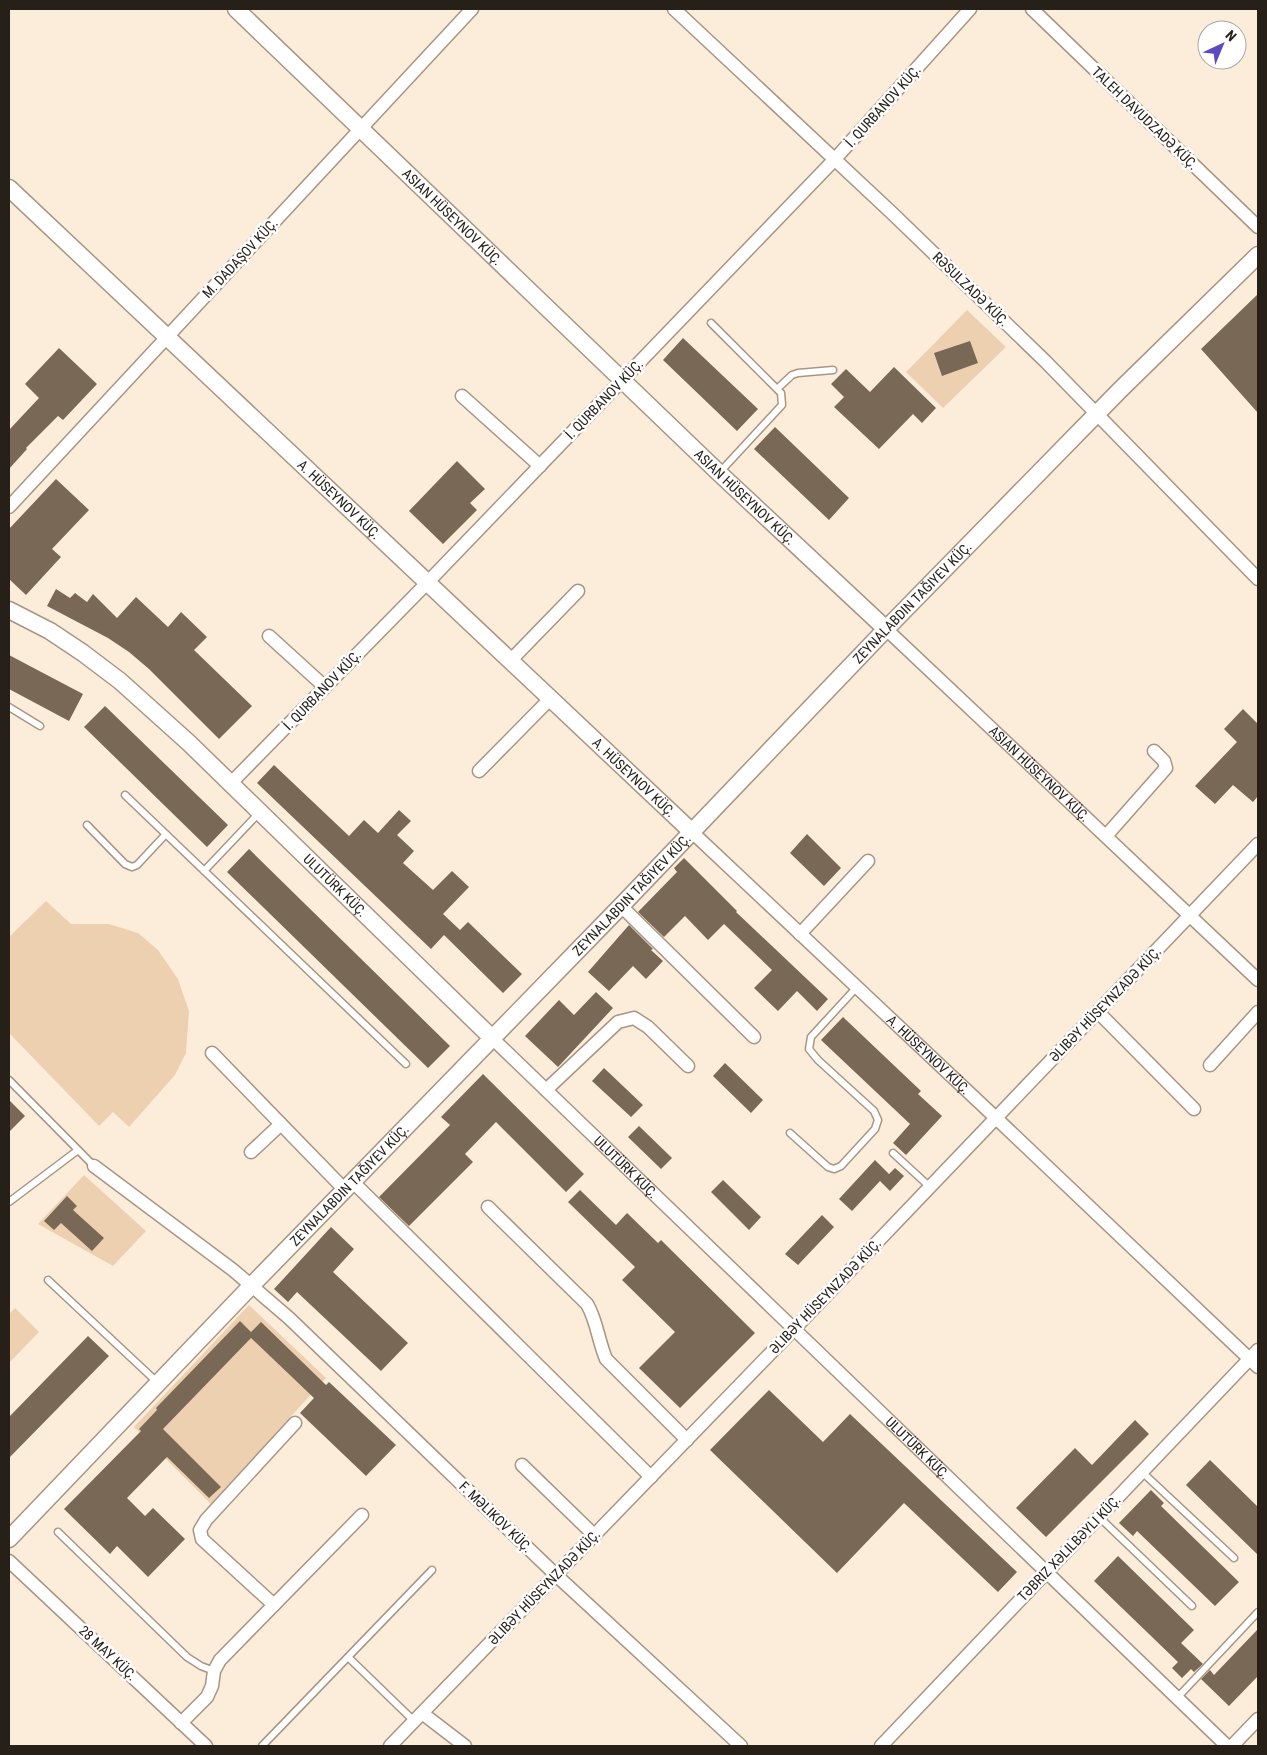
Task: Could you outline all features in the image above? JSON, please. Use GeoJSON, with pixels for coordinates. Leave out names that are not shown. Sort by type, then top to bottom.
{"type":"FeatureCollection","features":[{"type":"Feature","properties":{"kind":"street","name":"ASIAN HÜSEYNOV KÜÇ."},"geometry":{"type":"LineString","coordinates":[[236,9],[719,473],[1258,980]]}},
{"type":"Feature","properties":{"kind":"street","name":"M. DADAŞOV KÜÇ."},"geometry":{"type":"LineString","coordinates":[[9,508],[472,9]]}},
{"type":"Feature","properties":{"kind":"street","name":"RƏSULZADƏ KÜÇ."},"geometry":{"type":"LineString","coordinates":[[674,9],[1045,361],[1258,579]]}},
{"type":"Feature","properties":{"kind":"street","name":"İ. QURBANOV KÜÇ."},"geometry":{"type":"LineString","coordinates":[[231,783],[427,583],[835,160],[970,9]]}},
{"type":"Feature","properties":{"kind":"street","name":"TALEH DAVUDZADƏ KÜÇ."},"geometry":{"type":"LineString","coordinates":[[1032,9],[1258,228]]}},
{"type":"Feature","properties":{"kind":"street","name":"A. HÜSEYNOV KÜÇ."},"geometry":{"type":"LineString","coordinates":[[9,188],[800,934],[1255,1359]]}},
{"type":"Feature","properties":{"kind":"street"},"geometry":{"type":"LineString","coordinates":[[9,1539],[886,629],[1097,414],[1258,255]]}},
{"type":"Feature","properties":{"kind":"street"},"geometry":{"type":"LineString","coordinates":[[462,396],[540,466]]}},
{"type":"Feature","properties":{"kind":"street"},"geometry":{"type":"LineString","coordinates":[[510,661],[578,591]]}},
{"type":"Feature","properties":{"kind":"street","name":"ULUTÜRK KÜÇ."},"geometry":{"type":"LineString","coordinates":[[9,610],[50,631],[83,653],[120,682],[189,743],[492,1038],[1227,1746]]}},
{"type":"Feature","properties":{"kind":"street"},"geometry":{"type":"LineString","coordinates":[[270,636],[325,687]]}},
{"type":"Feature","properties":{"kind":"street"},"geometry":{"type":"LineString","coordinates":[[479,771],[550,699]]}},
{"type":"Feature","properties":{"kind":"street"},"geometry":{"type":"LineString","coordinates":[[1106,836],[1166,768],[1164,761],[1154,751]]}},
{"type":"Feature","properties":{"kind":"street","name":"ƏLIBƏY HÜSEYNZADƏ KÜÇ."},"geometry":{"type":"LineString","coordinates":[[390,1746],[794,1329],[1258,844]]}},
{"type":"Feature","properties":{"kind":"street"},"geometry":{"type":"LineString","coordinates":[[800,934],[868,861]]}},
{"type":"Feature","properties":{"kind":"street"},"geometry":{"type":"LineString","coordinates":[[620,906],[754,1037]]}},
{"type":"Feature","properties":{"kind":"street"},"geometry":{"type":"LineString","coordinates":[[1098,1012],[1194,1109]]}},
{"type":"Feature","properties":{"kind":"street"},"geometry":{"type":"LineString","coordinates":[[1210,1065],[1258,1012]]}},
{"type":"Feature","properties":{"kind":"street"},"geometry":{"type":"LineString","coordinates":[[546,1090],[618,1022],[634,1018],[648,1028],[688,1066]]}},
{"type":"Feature","properties":{"kind":"street"},"geometry":{"type":"LineString","coordinates":[[212,1053],[281,1124],[349,1186],[651,1477]]}},
{"type":"Feature","properties":{"kind":"street"},"geometry":{"type":"LineString","coordinates":[[251,1152],[281,1124]]}},
{"type":"Feature","properties":{"kind":"street","name":"F. MƏLIKOV KÜÇ."},"geometry":{"type":"LineString","coordinates":[[94,1166],[252,1285],[289,1318],[556,1575],[742,1746]]}},
{"type":"Feature","properties":{"kind":"street"},"geometry":{"type":"LineString","coordinates":[[488,1207],[587,1304],[594,1316],[606,1359],[686,1440]]}},
{"type":"Feature","properties":{"kind":"street","name":"TƏBRIZ XƏLILBƏYLI KÜÇ."},"geometry":{"type":"LineString","coordinates":[[881,1746],[1142,1472],[1255,1359]]}},
{"type":"Feature","properties":{"kind":"street"},"geometry":{"type":"LineString","coordinates":[[274,1605],[202,1539],[200,1530],[206,1520],[294,1423]]}},
{"type":"Feature","properties":{"kind":"street"},"geometry":{"type":"LineString","coordinates":[[522,1465],[594,1535]]}},
{"type":"Feature","properties":{"kind":"street"},"geometry":{"type":"LineString","coordinates":[[182,1723],[206,1697],[212,1686],[214,1671],[220,1660],[362,1515]]}},
{"type":"Feature","properties":{"kind":"street","name":"28 MAY KÜÇ."},"geometry":{"type":"LineString","coordinates":[[9,1561],[206,1746]]}},
{"type":"Feature","properties":{"kind":"street"},"geometry":{"type":"LineString","coordinates":[[418,1717],[465,1746]]}},
{"type":"Feature","properties":{"kind":"street"},"geometry":{"type":"LineString","coordinates":[[1232,1746],[1258,1719]]}},
{"type":"Feature","properties":{"kind":"lane"},"geometry":{"type":"LineString","coordinates":[[711,323],[781,393],[782,405],[719,473]]}},
{"type":"Feature","properties":{"kind":"lane"},"geometry":{"type":"LineString","coordinates":[[777,389],[792,375],[833,370]]}},
{"type":"Feature","properties":{"kind":"lane"},"geometry":{"type":"LineString","coordinates":[[9,707],[40,726]]}},
{"type":"Feature","properties":{"kind":"lane"},"geometry":{"type":"LineString","coordinates":[[126,795],[406,1064]]}},
{"type":"Feature","properties":{"kind":"lane"},"geometry":{"type":"LineString","coordinates":[[204,871],[260,812]]}},
{"type":"Feature","properties":{"kind":"lane"},"geometry":{"type":"LineString","coordinates":[[87,825],[125,864],[132,867],[137,865],[166,834]]}},
{"type":"Feature","properties":{"kind":"lane"},"geometry":{"type":"LineString","coordinates":[[790,1133],[828,1167],[834,1169],[841,1166],[875,1129],[878,1120],[874,1111],[818,1060],[809,1048],[811,1037],[857,987]]}},
{"type":"Feature","properties":{"kind":"lane"},"geometry":{"type":"LineString","coordinates":[[9,1080],[94,1166]]}},
{"type":"Feature","properties":{"kind":"lane"},"geometry":{"type":"LineString","coordinates":[[9,1202],[78,1150]]}},
{"type":"Feature","properties":{"kind":"lane"},"geometry":{"type":"LineString","coordinates":[[893,1153],[930,1187]]}},
{"type":"Feature","properties":{"kind":"lane"},"geometry":{"type":"LineString","coordinates":[[48,1280],[158,1383]]}},
{"type":"Feature","properties":{"kind":"lane"},"geometry":{"type":"LineString","coordinates":[[1142,1472],[1234,1558]]}},
{"type":"Feature","properties":{"kind":"lane"},"geometry":{"type":"LineString","coordinates":[[1099,1517],[1192,1606]]}},
{"type":"Feature","properties":{"kind":"lane"},"geometry":{"type":"LineString","coordinates":[[58,1532],[188,1657],[201,1666],[214,1671]]}},
{"type":"Feature","properties":{"kind":"lane"},"geometry":{"type":"LineString","coordinates":[[262,1746],[432,1570]]}},
{"type":"Feature","properties":{"kind":"lane"},"geometry":{"type":"LineString","coordinates":[[1177,1698],[1258,1612]]}},
{"type":"Feature","properties":{"kind":"lane"},"geometry":{"type":"LineString","coordinates":[[348,1657],[418,1717]]}},
{"type":"Feature","properties":{"kind":"shaded area"},"geometry":{"type":"Polygon","coordinates":[[[967,310],[1006,347],[943,408],[906,372],[967,310]]]}},
{"type":"Feature","properties":{"kind":"shaded area"},"geometry":{"type":"Polygon","coordinates":[[[46,901],[71,924],[109,924],[138,933],[158,950],[178,979],[189,1011],[186,1053],[175,1075],[129,1127],[113,1112],[99,1126],[9,1033],[9,937],[46,901]]]}},
{"type":"Feature","properties":{"kind":"shaded area"},"geometry":{"type":"Polygon","coordinates":[[[84,1175],[146,1231],[113,1266],[38,1224],[84,1175]]]}},
{"type":"Feature","properties":{"kind":"shaded area"},"geometry":{"type":"Polygon","coordinates":[[[249,1305],[326,1378],[211,1504],[134,1427],[249,1305]]]}},
{"type":"Feature","properties":{"kind":"shaded area"},"geometry":{"type":"Polygon","coordinates":[[[15,1308],[39,1332],[9,1363],[9,1314],[15,1308]]]}},
{"type":"Feature","properties":{"kind":"building"},"geometry":{"type":"Polygon","coordinates":[[[1258,294],[1258,413],[1201,349],[1258,294]]]}},
{"type":"Feature","properties":{"kind":"building"},"geometry":{"type":"Polygon","coordinates":[[[683,338],[758,409],[737,431],[663,360],[683,338]]]}},
{"type":"Feature","properties":{"kind":"building"},"geometry":{"type":"Polygon","coordinates":[[[970,341],[978,363],[942,376],[934,353],[970,341]]]}},
{"type":"Feature","properties":{"kind":"building"},"geometry":{"type":"Polygon","coordinates":[[[59,348],[97,384],[63,420],[58,416],[26,448],[9,469],[9,430],[39,398],[25,384],[59,348]]]}},
{"type":"Feature","properties":{"kind":"building"},"geometry":{"type":"Polygon","coordinates":[[[894,367],[936,408],[922,423],[913,414],[879,449],[834,407],[844,397],[831,384],[846,369],[870,392],[894,367]]]}},
{"type":"Feature","properties":{"kind":"building"},"geometry":{"type":"Polygon","coordinates":[[[775,427],[849,498],[829,520],[754,449],[775,427]]]}},
{"type":"Feature","properties":{"kind":"building"},"geometry":{"type":"Polygon","coordinates":[[[457,461],[485,489],[470,503],[477,510],[443,544],[409,511],[457,461]]]}},
{"type":"Feature","properties":{"kind":"building"},"geometry":{"type":"Polygon","coordinates":[[[56,479],[89,510],[52,549],[61,557],[26,595],[9,579],[9,529],[56,479]]]}},
{"type":"Feature","properties":{"kind":"building"},"geometry":{"type":"Polygon","coordinates":[[[56,589],[70,598],[75,593],[87,602],[93,594],[117,618],[136,597],[168,627],[181,612],[207,637],[194,650],[252,706],[219,739],[149,669],[129,652],[108,638],[47,606],[56,589]]]}},
{"type":"Feature","properties":{"kind":"building"},"geometry":{"type":"Polygon","coordinates":[[[9,655],[83,694],[69,721],[9,689],[9,655]]]}},
{"type":"Feature","properties":{"kind":"building"},"geometry":{"type":"Polygon","coordinates":[[[105,706],[228,825],[207,847],[84,727],[105,706]]]}},
{"type":"Feature","properties":{"kind":"building"},"geometry":{"type":"Polygon","coordinates":[[[1243,709],[1258,724],[1258,796],[1253,802],[1233,785],[1215,804],[1195,786],[1237,742],[1224,729],[1243,709]]]}},
{"type":"Feature","properties":{"kind":"building"},"geometry":{"type":"Polygon","coordinates":[[[274,765],[349,836],[364,820],[378,833],[399,810],[411,821],[397,835],[414,851],[403,863],[433,890],[452,871],[469,887],[443,914],[460,930],[468,922],[522,974],[503,993],[444,935],[431,949],[257,783],[274,765]]]}},
{"type":"Feature","properties":{"kind":"building"},"geometry":{"type":"Polygon","coordinates":[[[807,834],[841,868],[824,886],[790,853],[807,834]]]}},
{"type":"Feature","properties":{"kind":"building"},"geometry":{"type":"Polygon","coordinates":[[[249,849],[450,1046],[428,1068],[227,872],[249,849]]]}},
{"type":"Feature","properties":{"kind":"building"},"geometry":{"type":"Polygon","coordinates":[[[684,858],[736,912],[828,999],[817,1011],[797,991],[778,1011],[754,988],[772,970],[724,924],[708,940],[685,916],[664,937],[638,912],[677,872],[674,868],[684,858]]]}},
{"type":"Feature","properties":{"kind":"building"},"geometry":{"type":"Polygon","coordinates":[[[629,925],[663,961],[646,979],[633,966],[609,991],[588,972],[629,925]]]}},
{"type":"Feature","properties":{"kind":"building"},"geometry":{"type":"Polygon","coordinates":[[[596,992],[613,1008],[558,1067],[525,1036],[559,1000],[574,1015],[596,992]]]}},
{"type":"Feature","properties":{"kind":"building"},"geometry":{"type":"Polygon","coordinates":[[[843,1017],[921,1091],[918,1094],[942,1116],[906,1155],[893,1143],[910,1124],[821,1040],[843,1017]]]}},
{"type":"Feature","properties":{"kind":"building"},"geometry":{"type":"Polygon","coordinates":[[[725,1063],[763,1100],[751,1113],[713,1076],[725,1063]]]}},
{"type":"Feature","properties":{"kind":"building"},"geometry":{"type":"Polygon","coordinates":[[[604,1068],[643,1105],[631,1117],[592,1081],[604,1068]]]}},
{"type":"Feature","properties":{"kind":"building"},"geometry":{"type":"Polygon","coordinates":[[[483,1074],[584,1174],[566,1192],[496,1122],[465,1154],[473,1162],[409,1226],[379,1197],[450,1125],[441,1117],[483,1074]]]}},
{"type":"Feature","properties":{"kind":"building"},"geometry":{"type":"Polygon","coordinates":[[[9,1100],[25,1116],[9,1132],[9,1100]]]}},
{"type":"Feature","properties":{"kind":"building"},"geometry":{"type":"Polygon","coordinates":[[[639,1126],[672,1158],[661,1169],[628,1137],[639,1126]]]}},
{"type":"Feature","properties":{"kind":"building"},"geometry":{"type":"Polygon","coordinates":[[[875,1160],[889,1174],[895,1168],[904,1176],[890,1191],[880,1181],[852,1211],[839,1199],[875,1160]]]}},
{"type":"Feature","properties":{"kind":"building"},"geometry":{"type":"Polygon","coordinates":[[[723,1180],[761,1217],[749,1230],[711,1192],[723,1180]]]}},
{"type":"Feature","properties":{"kind":"building"},"geometry":{"type":"Polygon","coordinates":[[[580,1190],[616,1225],[627,1213],[658,1243],[661,1240],[755,1333],[680,1408],[639,1368],[675,1332],[622,1280],[635,1267],[568,1202],[580,1190]]]}},
{"type":"Feature","properties":{"kind":"building"},"geometry":{"type":"Polygon","coordinates":[[[67,1196],[77,1206],[73,1210],[104,1238],[92,1251],[61,1223],[54,1230],[44,1221],[67,1196]]]}},
{"type":"Feature","properties":{"kind":"building"},"geometry":{"type":"Polygon","coordinates":[[[822,1215],[834,1227],[798,1265],[785,1254],[822,1215]]]}},
{"type":"Feature","properties":{"kind":"building"},"geometry":{"type":"Polygon","coordinates":[[[331,1227],[354,1249],[333,1272],[408,1343],[381,1371],[297,1292],[288,1302],[274,1289],[331,1227]]]}},
{"type":"Feature","properties":{"kind":"building"},"geometry":{"type":"Polygon","coordinates":[[[240,1321],[251,1332],[261,1322],[326,1385],[329,1382],[396,1445],[366,1476],[300,1413],[314,1398],[251,1338],[163,1429],[221,1487],[209,1498],[167,1457],[127,1498],[145,1516],[153,1508],[185,1539],[148,1577],[117,1546],[110,1554],[64,1509],[141,1431],[139,1429],[157,1410],[156,1408],[240,1321]]]}},
{"type":"Feature","properties":{"kind":"building"},"geometry":{"type":"Polygon","coordinates":[[[88,1336],[109,1356],[9,1458],[9,1417],[88,1336]]]}},
{"type":"Feature","properties":{"kind":"building"},"geometry":{"type":"Polygon","coordinates":[[[769,1390],[823,1442],[850,1414],[1017,1572],[998,1592],[904,1503],[837,1573],[710,1450],[769,1390]]]}},
{"type":"Feature","properties":{"kind":"building"},"geometry":{"type":"Polygon","coordinates":[[[1135,1420],[1149,1434],[1046,1537],[1016,1508],[1075,1448],[1092,1465],[1135,1420]]]}},
{"type":"Feature","properties":{"kind":"building"},"geometry":{"type":"Polygon","coordinates":[[[1210,1460],[1258,1507],[1258,1555],[1186,1485],[1210,1460]]]}},
{"type":"Feature","properties":{"kind":"building"},"geometry":{"type":"Polygon","coordinates":[[[1151,1490],[1164,1503],[1161,1506],[1239,1582],[1215,1606],[1137,1531],[1133,1536],[1119,1523],[1151,1490]]]}},
{"type":"Feature","properties":{"kind":"building"},"geometry":{"type":"Polygon","coordinates":[[[1118,1556],[1194,1630],[1181,1643],[1203,1664],[1194,1672],[1191,1669],[1182,1678],[1172,1668],[1178,1662],[1094,1581],[1118,1556]]]}},
{"type":"Feature","properties":{"kind":"building"},"geometry":{"type":"Polygon","coordinates":[[[1258,1629],[1258,1676],[1229,1706],[1201,1679],[1210,1670],[1214,1675],[1258,1629]]]}}]}
